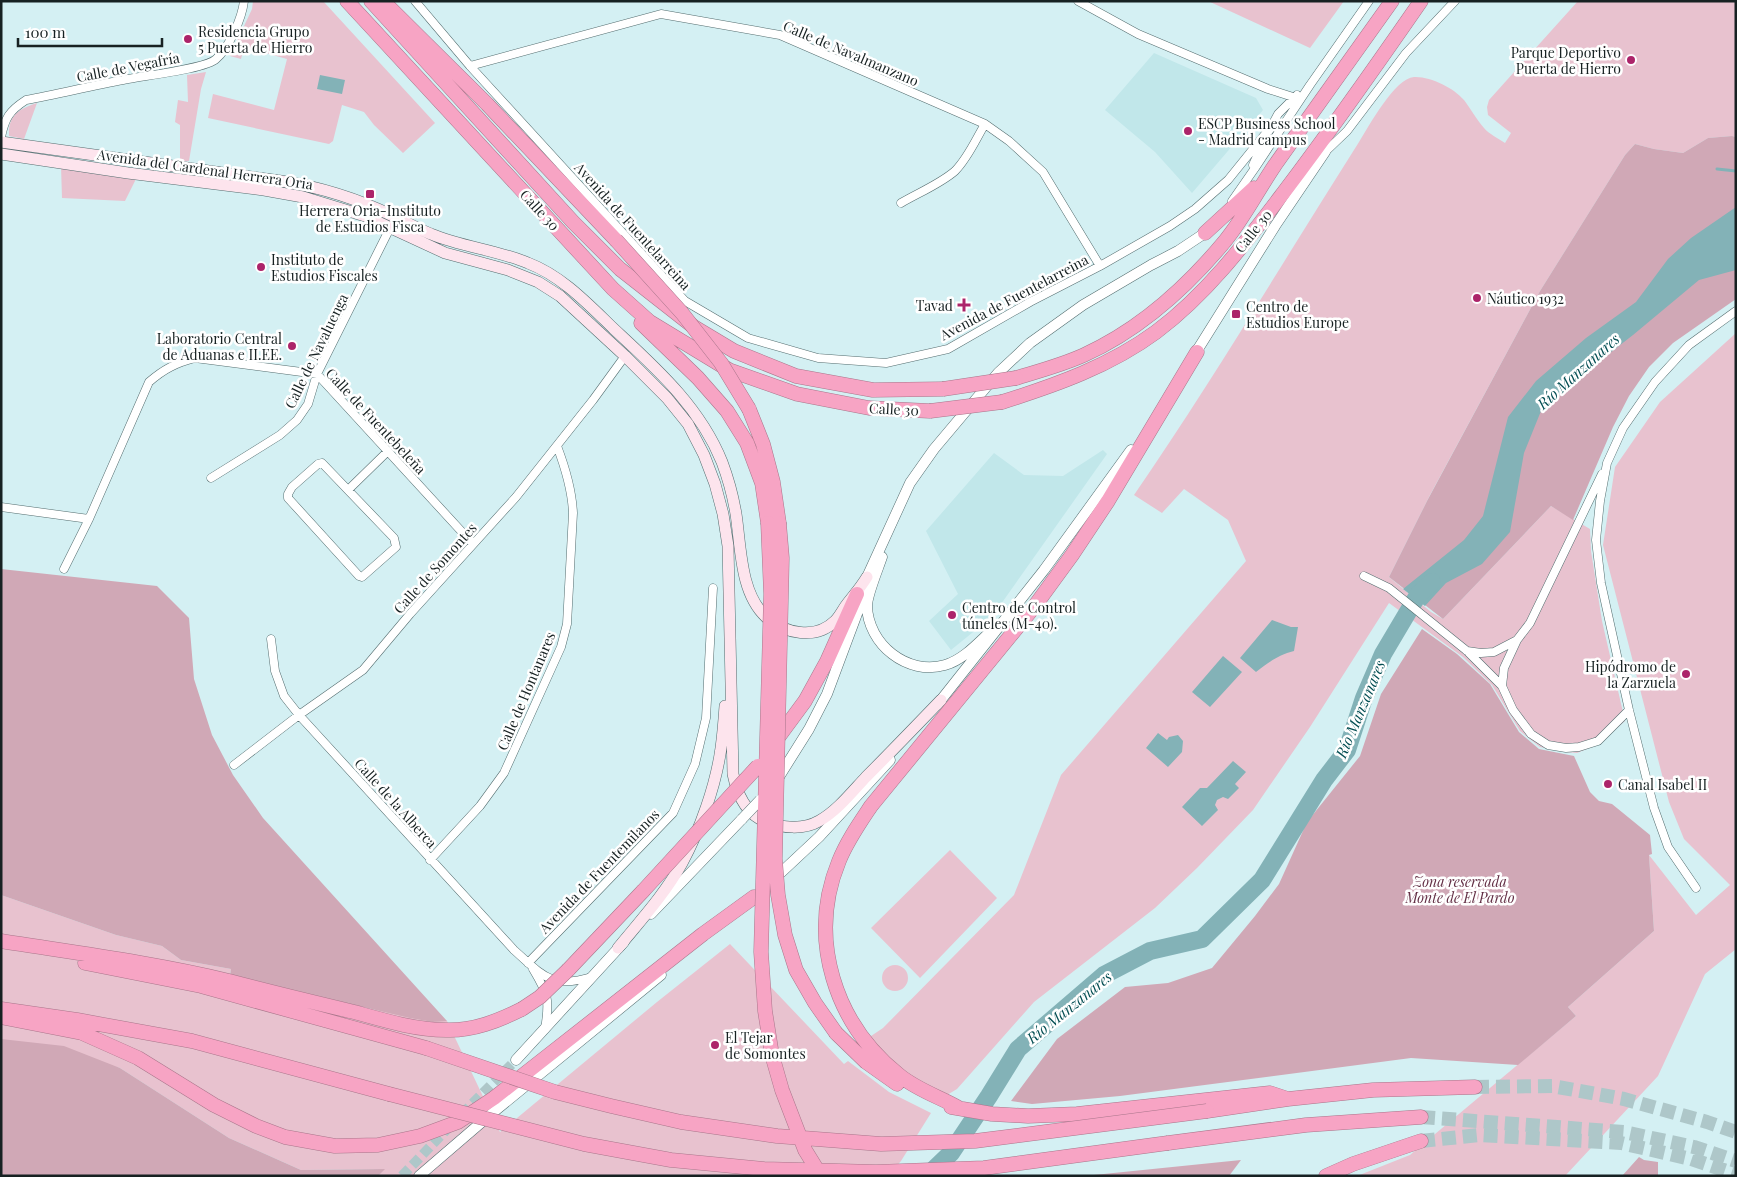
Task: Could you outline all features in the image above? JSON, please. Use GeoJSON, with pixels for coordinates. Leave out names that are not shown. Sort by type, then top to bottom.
{"type":"FeatureCollection","features":[{"type":"Feature","properties":{"kind":"highway","name":"Calle 30"},"geometry":{"type":"LineString","coordinates":[[347,1],[624,300],[650,322],[729,370],[797,394],[869,408],[930,411],[1002,402],[1055,385],[1127,352],[1156,332],[1178,313],[1238,252],[1340,118],[1421,1]]}},
{"type":"Feature","properties":{"kind":"highway","name":"Calle 30"},"geometry":{"type":"LineString","coordinates":[[371,1],[573,222],[620,269],[694,326],[734,351],[796,376],[873,390],[943,389],[1016,378],[1053,368],[1084,355],[1117,338],[1145,319],[1174,296],[1225,241],[1268,176],[1392,1]]}},
{"type":"Feature","properties":{"kind":"highway"},"geometry":{"type":"LineString","coordinates":[[383,1],[487,104],[616,240],[693,327],[721,363],[749,409],[763,444],[773,482],[774,523],[761,952],[765,1011],[772,1055],[782,1090],[805,1150],[821,1176]]}},
{"type":"Feature","properties":{"kind":"highway"},"geometry":{"type":"LineString","coordinates":[[1325,152],[1340,118]]}},
{"type":"Feature","properties":{"kind":"highway"},"geometry":{"type":"LineString","coordinates":[[1205,233],[1268,176]]}},
{"type":"Feature","properties":{"kind":"highway"},"geometry":{"type":"LineString","coordinates":[[624,300],[646,328],[698,378],[727,411],[747,443],[762,483],[782,558],[775,858],[778,895],[785,935],[796,970],[815,1003],[836,1033],[866,1062],[896,1084],[943,1105],[992,1114],[1028,1116],[1288,1099],[1373,1090],[1475,1087]]}},
{"type":"Feature","properties":{"kind":"highway"},"geometry":{"type":"LineString","coordinates":[[960,1108],[923,1090],[900,1076],[876,1055],[852,1025],[838,996],[826,942],[827,912],[838,862],[850,838],[871,806],[1034,607],[1072,555],[1108,500],[1196,352]]}},
{"type":"Feature","properties":{"kind":"highway"},"geometry":{"type":"LineString","coordinates":[[1,941],[143,963],[219,979],[428,1029],[467,1029],[504,1018],[540,997],[568,970],[758,766],[805,701],[827,661],[857,594]]}},
{"type":"Feature","properties":{"kind":"highway"},"geometry":{"type":"LineString","coordinates":[[1,1017],[82,1033],[110,1044],[138,1058],[214,1105],[256,1126],[286,1138],[334,1146],[378,1145],[420,1136],[458,1122],[494,1098],[702,934],[754,897]]}},
{"type":"Feature","properties":{"kind":"highway"},"geometry":{"type":"LineString","coordinates":[[1,950],[201,986],[426,1048],[555,1092],[682,1122],[777,1136],[881,1144],[975,1140],[1204,1105]]}},
{"type":"Feature","properties":{"kind":"highway"},"geometry":{"type":"LineString","coordinates":[[1,1010],[77,1020],[192,1041],[584,1144],[671,1160],[764,1169],[876,1172],[984,1168],[1306,1126],[1421,1117]]}},
{"type":"Feature","properties":{"kind":"highway"},"geometry":{"type":"LineString","coordinates":[[1326,1176],[1353,1164],[1421,1141]]}},
{"type":"Feature","properties":{"kind":"main road","name":"Avenida del Cardenal Herrera Oria"},"geometry":{"type":"LineString","coordinates":[[1,142],[313,187],[366,204],[442,238],[516,259],[540,269],[576,293],[642,354],[670,382],[701,421],[716,448],[727,478],[736,513],[743,566],[751,594],[761,611],[775,624],[785,629],[799,633],[820,631],[835,621],[857,594],[867,577]]}},
{"type":"Feature","properties":{"kind":"main road","name":"Avenida del Cardenal Herrera Oria"},"geometry":{"type":"LineString","coordinates":[[1,154],[128,173],[285,193],[343,208],[445,253],[508,270],[538,282],[560,296],[656,386],[679,411],[697,440],[710,470],[726,530],[729,563],[729,632]]}},
{"type":"Feature","properties":{"kind":"main road"},"geometry":{"type":"LineString","coordinates":[[729,632],[732,760],[736,786],[745,805],[753,814],[771,824],[794,827],[807,826],[818,822],[942,700]]}},
{"type":"Feature","properties":{"kind":"main road"},"geometry":{"type":"LineString","coordinates":[[618,948],[656,902],[682,863],[698,828],[710,794],[721,749],[729,632]]}},
{"type":"Feature","properties":{"kind":"street","name":"Calle de Vegafría"},"geometry":{"type":"LineString","coordinates":[[1,138],[4,122],[13,108],[26,100],[124,79],[199,66],[215,60],[223,51],[236,27],[244,1]]}},
{"type":"Feature","properties":{"kind":"street","name":"Avenida de Fuentelarreina"},"geometry":{"type":"LineString","coordinates":[[415,1],[470,66],[685,301],[748,338],[818,358],[886,363],[948,349],[1030,302],[1100,266],[1195,210],[1228,180],[1293,97],[1310,85]]}},
{"type":"Feature","properties":{"kind":"street"},"geometry":{"type":"LineString","coordinates":[[1078,1],[1138,34],[1268,89],[1293,97]]}},
{"type":"Feature","properties":{"kind":"street"},"geometry":{"type":"LineString","coordinates":[[516,1060],[618,948],[776,782],[827,694],[858,611],[867,577],[910,484],[957,420],[998,373],[1049,328],[1083,305],[1151,264],[1178,251],[1205,233],[1244,185],[1310,85],[1369,1]]}},
{"type":"Feature","properties":{"kind":"street"},"geometry":{"type":"LineString","coordinates":[[419,1176],[490,1115],[707,938],[786,868],[849,806],[942,700],[1061,548],[1130,452],[1325,152],[1346,132],[1406,53],[1455,1]]}},
{"type":"Feature","properties":{"kind":"street","name":"Calle de Navalmanzano"},"geometry":{"type":"LineString","coordinates":[[470,66],[661,14],[780,35],[985,124],[1010,141],[1043,172],[1100,266]]}},
{"type":"Feature","properties":{"kind":"street"},"geometry":{"type":"LineString","coordinates":[[1268,89],[1285,106]]}},
{"type":"Feature","properties":{"kind":"street"},"geometry":{"type":"LineString","coordinates":[[900,203],[955,170],[966,156],[985,124]]}},
{"type":"Feature","properties":{"kind":"street","name":"Avenida de Fuentelarreina"},"geometry":{"type":"LineString","coordinates":[[1244,185],[1270,128]]}},
{"type":"Feature","properties":{"kind":"street","name":"Calle de Navaluenga"},"geometry":{"type":"LineString","coordinates":[[211,478],[280,435],[296,420],[308,404],[317,374],[390,228]]}},
{"type":"Feature","properties":{"kind":"street"},"geometry":{"type":"LineString","coordinates":[[1502,686],[1504,668],[1517,640],[1530,623],[1623,428],[1655,382],[1688,345],[1736,311]]}},
{"type":"Feature","properties":{"kind":"street","name":"Calle de Somontes"},"geometry":{"type":"LineString","coordinates":[[234,765],[298,715],[363,670],[410,614],[516,497],[625,356]]}},
{"type":"Feature","properties":{"kind":"street","name":"Calle de Fuentebeleña"},"geometry":{"type":"LineString","coordinates":[[64,569],[89,520],[140,400],[150,382],[161,371],[176,363],[195,358],[317,374],[473,544]]}},
{"type":"Feature","properties":{"kind":"street","name":"Calle de Hontanares"},"geometry":{"type":"LineString","coordinates":[[430,860],[480,806],[504,774],[561,647],[566,624],[573,501],[557,446]]}},
{"type":"Feature","properties":{"kind":"street"},"geometry":{"type":"LineString","coordinates":[[348,490],[388,452]]}},
{"type":"Feature","properties":{"kind":"street"},"geometry":{"type":"LineString","coordinates":[[320,463],[348,490],[394,538],[396,543],[396,547],[362,577],[359,576],[291,501],[288,494],[292,487],[320,463]]}},
{"type":"Feature","properties":{"kind":"street"},"geometry":{"type":"LineString","coordinates":[[1607,463],[1600,501],[1596,540],[1601,583],[1629,710],[1654,808],[1668,847],[1696,888]]}},
{"type":"Feature","properties":{"kind":"street"},"geometry":{"type":"LineString","coordinates":[[1,507],[89,520]]}},
{"type":"Feature","properties":{"kind":"street"},"geometry":{"type":"LineString","coordinates":[[888,532],[867,604],[871,626],[885,649],[898,658],[912,664],[931,668],[947,665],[970,651],[1017,606]]}},
{"type":"Feature","properties":{"kind":"street"},"geometry":{"type":"LineString","coordinates":[[1364,576],[1389,588],[1467,651],[1502,686],[1513,710],[1531,734],[1548,745],[1566,748],[1582,747],[1598,741],[1629,710]]}},
{"type":"Feature","properties":{"kind":"street","name":"Avenida de Fuentemilanos"},"geometry":{"type":"LineString","coordinates":[[530,965],[672,812],[695,764],[706,718],[713,588]]}},
{"type":"Feature","properties":{"kind":"street","name":"Calle de la Alberca"},"geometry":{"type":"LineString","coordinates":[[272,639],[275,671],[284,696],[298,715],[430,860],[530,965]]}},
{"type":"Feature","properties":{"kind":"street"},"geometry":{"type":"LineString","coordinates":[[1467,651],[1494,652],[1517,640]]}},
{"type":"Feature","properties":{"kind":"street"},"geometry":{"type":"LineString","coordinates":[[530,965],[553,981],[574,982],[592,977]]}},
{"type":"Feature","properties":{"kind":"street"},"geometry":{"type":"LineString","coordinates":[[530,965],[544,988],[548,1006],[545,1028]]}},
{"type":"Feature","properties":{"kind":"shaded area"},"geometry":{"type":"Polygon","coordinates":[[[253,1],[323,1],[435,123],[403,153],[374,125],[364,112],[342,105],[333,141],[329,144],[208,118],[213,94],[274,110],[287,59],[244,47],[241,59],[230,56],[252,9],[253,1]]]}},
{"type":"Feature","properties":{"kind":"shaded area"},"geometry":{"type":"Polygon","coordinates":[[[1208,1],[1344,1],[1310,48],[1208,1]]]}},
{"type":"Feature","properties":{"kind":"shaded area"},"geometry":{"type":"Polygon","coordinates":[[[1578,1],[1736,1],[1736,137],[1708,138],[1683,153],[1635,144],[1625,155],[1540,291],[1430,495],[1389,577],[1431,612],[1443,619],[1551,506],[1590,529],[1591,551],[1602,621],[1625,721],[1599,744],[1577,753],[1540,747],[1520,731],[1492,685],[1463,657],[1389,603],[1310,727],[1253,810],[1197,868],[1155,908],[1034,1002],[957,1089],[947,1095],[918,1080],[893,1063],[868,1038],[883,1028],[1014,895],[1061,775],[1246,561],[1228,520],[1184,489],[1162,513],[1134,495],[1192,408],[1383,104],[1399,85],[1407,79],[1420,77],[1427,78],[1454,91],[1464,100],[1486,130],[1505,143],[1511,133],[1488,115],[1487,107],[1489,100],[1578,1]]]}},
{"type":"Feature","properties":{"kind":"shaded area","name":"ESCP Business School - Madrid campus"},"geometry":{"type":"Polygon","coordinates":[[[1154,53],[1256,98],[1263,110],[1192,193],[1155,152],[1105,110],[1154,53]]]}},
{"type":"Feature","properties":{"kind":"shaded area"},"geometry":{"type":"Polygon","coordinates":[[[206,72],[201,89],[189,161],[180,162],[180,125],[175,122],[178,100],[188,102],[187,75],[206,72]]]}},
{"type":"Feature","properties":{"kind":"shaded area"},"geometry":{"type":"Polygon","coordinates":[[[37,103],[24,139],[9,136],[12,118],[24,108],[37,103]]]}},
{"type":"Feature","properties":{"kind":"shaded area"},"geometry":{"type":"Polygon","coordinates":[[[61,166],[137,177],[125,201],[62,198],[61,166]]]}},
{"type":"Feature","properties":{"kind":"shaded area","name":"Hipódromo de la Zarzuela"},"geometry":{"type":"Polygon","coordinates":[[[1736,333],[1736,949],[1705,974],[1658,1076],[1565,1176],[1357,1176],[1410,1155],[1576,1016],[1568,1007],[1654,931],[1649,855],[1696,915],[1730,885],[1684,839],[1669,802],[1603,545],[1615,467],[1660,402],[1736,333]]]}},
{"type":"Feature","properties":{"kind":"shaded area"},"geometry":{"type":"Polygon","coordinates":[[[1103,450],[1107,454],[1001,604],[983,624],[951,650],[929,621],[958,594],[926,531],[994,453],[1024,475],[1063,476],[1103,450]]]}},
{"type":"Feature","properties":{"kind":"shaded area"},"geometry":{"type":"Polygon","coordinates":[[[950,850],[997,898],[920,978],[871,928],[950,850]]]}},
{"type":"Feature","properties":{"kind":"shaded area"},"geometry":{"type":"Polygon","coordinates":[[[1,895],[116,935],[162,946],[181,960],[231,969],[230,976],[365,1008],[447,1021],[500,1132],[730,944],[844,1064],[848,1061],[889,1092],[931,1113],[901,1161],[888,1176],[378,1176],[384,1169],[301,1170],[229,1138],[120,1068],[1,1040],[1,895]]]}},
{"type":"Feature","properties":{"kind":"shaded area"},"geometry":{"type":"Polygon","coordinates":[[[895,965],[904,969],[908,978],[904,987],[895,991],[886,987],[882,978],[886,969],[895,965]]]}},
{"type":"Feature","properties":{"kind":"green space"},"geometry":{"type":"Polygon","coordinates":[[[1736,137],[1736,299],[1673,343],[1649,367],[1629,396],[1613,427],[1573,520],[1551,506],[1443,619],[1389,577],[1427,501],[1540,291],[1625,155],[1635,144],[1683,153],[1708,138],[1736,137]]]}},
{"type":"Feature","properties":{"kind":"green space"},"geometry":{"type":"Polygon","coordinates":[[[1,569],[157,586],[189,618],[194,679],[212,735],[233,775],[263,818],[447,1021],[433,1022],[410,1018],[230,976],[231,969],[181,960],[162,946],[116,935],[1,895],[1,569]]]}},
{"type":"Feature","properties":{"kind":"green space","name":"Zona reservada Monte de El Pardo"},"geometry":{"type":"Polygon","coordinates":[[[1422,629],[1457,654],[1490,684],[1519,732],[1539,749],[1574,756],[1590,792],[1599,801],[1612,804],[1650,835],[1652,854],[1649,855],[1654,931],[1568,1007],[1576,1016],[1518,1065],[1411,1058],[1120,1096],[1032,1104],[1011,1101],[1057,1039],[1125,987],[1168,983],[1212,968],[1279,884],[1307,822],[1360,756],[1381,694],[1422,629]]]}},
{"type":"Feature","properties":{"kind":"green space"},"geometry":{"type":"Polygon","coordinates":[[[1,1039],[64,1046],[120,1068],[229,1138],[301,1170],[385,1169],[378,1176],[1,1176],[1,1039]]]}},
{"type":"Feature","properties":{"kind":"green space"},"geometry":{"type":"Polygon","coordinates":[[[1639,1157],[1644,1160],[1658,1162],[1658,1176],[1622,1176],[1639,1157]]]}},
{"type":"Feature","properties":{"kind":"green space"},"geometry":{"type":"Polygon","coordinates":[[[1241,1160],[1229,1176],[1084,1176],[1241,1160]]]}},
{"type":"Feature","properties":{"kind":"water"},"geometry":{"type":"Polygon","coordinates":[[[320,75],[345,80],[342,94],[317,89],[320,75]]]}},
{"type":"Feature","properties":{"kind":"water"},"geometry":{"type":"Polygon","coordinates":[[[1736,207],[1736,270],[1699,280],[1588,370],[1541,411],[1524,453],[1510,532],[1482,564],[1446,583],[1425,606],[1403,589],[1464,540],[1483,516],[1508,417],[1536,381],[1586,338],[1636,302],[1668,259],[1691,238],[1736,207]]]}},
{"type":"Feature","properties":{"kind":"water"},"geometry":{"type":"Polygon","coordinates":[[[1272,620],[1291,627],[1298,627],[1294,651],[1274,659],[1256,672],[1240,658],[1272,620]]]}},
{"type":"Feature","properties":{"kind":"water"},"geometry":{"type":"Polygon","coordinates":[[[1223,656],[1242,672],[1210,707],[1192,692],[1223,656]]]}},
{"type":"Feature","properties":{"kind":"water"},"geometry":{"type":"Polygon","coordinates":[[[1158,733],[1167,740],[1169,737],[1178,735],[1183,741],[1182,752],[1168,767],[1146,748],[1158,733]]]}},
{"type":"Feature","properties":{"kind":"water"},"geometry":{"type":"Polygon","coordinates":[[[1233,761],[1246,772],[1235,784],[1239,788],[1228,799],[1223,797],[1217,800],[1215,805],[1218,810],[1202,826],[1182,807],[1200,788],[1207,788],[1233,761]]]}},
{"type":"Feature","properties":{"kind":"waterway"},"geometry":{"type":"LineString","coordinates":[[1717,169],[1736,171]]}},
{"type":"Feature","properties":{"kind":"waterway","name":"Río Manzanares"},"geometry":{"type":"LineString","coordinates":[[927,1176],[951,1153],[1018,1049],[1104,975],[1150,951],[1202,939],[1262,880],[1324,780],[1347,750],[1364,698],[1383,654],[1418,595],[1432,582]]}},
{"type":"Feature","properties":{"kind":"tunnel"},"geometry":{"type":"LineString","coordinates":[[462,1114],[516,1060]]}},
{"type":"Feature","properties":{"kind":"tunnel"},"geometry":{"type":"LineString","coordinates":[[1475,1087],[1552,1086],[1624,1099],[1736,1132]]}},
{"type":"Feature","properties":{"kind":"tunnel"},"geometry":{"type":"LineString","coordinates":[[1421,1117],[1624,1132],[1694,1147],[1736,1161]]}},
{"type":"Feature","properties":{"kind":"tunnel"},"geometry":{"type":"LineString","coordinates":[[402,1176],[450,1126]]}},
{"type":"Feature","properties":{"kind":"tunnel"},"geometry":{"type":"LineString","coordinates":[[1421,1141],[1480,1135],[1621,1143],[1691,1159],[1736,1174]]}},
{"type":"Feature","properties":{"kind":"place","name":"Residencia Grupo 5 Puerta de Hierro"},"geometry":{"type":"Point","coordinates":[188,39]}},
{"type":"Feature","properties":{"kind":"place","name":"Parque Deportivo Puerta de Hierro"},"geometry":{"type":"Point","coordinates":[1631,60]}},
{"type":"Feature","properties":{"kind":"place","name":"ESCP Business School - Madrid campus"},"geometry":{"type":"Point","coordinates":[1188,131]}},
{"type":"Feature","properties":{"kind":"place","name":"Herrera Oria-Instituto de Estudios Fisca"},"geometry":{"type":"Point","coordinates":[370,194]}},
{"type":"Feature","properties":{"kind":"place","name":"Instituto de Estudios Fiscales"},"geometry":{"type":"Point","coordinates":[261,267]}},
{"type":"Feature","properties":{"kind":"place","name":"Náutico 1932"},"geometry":{"type":"Point","coordinates":[1477,298]}},
{"type":"Feature","properties":{"kind":"place","name":"Tavad"},"geometry":{"type":"Point","coordinates":[964,305]}},
{"type":"Feature","properties":{"kind":"place","name":"Centro de Estudios Europe"},"geometry":{"type":"Point","coordinates":[1236,314]}},
{"type":"Feature","properties":{"kind":"place","name":"Laboratorio Central de Aduanas e II.EE."},"geometry":{"type":"Point","coordinates":[292,346]}},
{"type":"Feature","properties":{"kind":"place","name":"Centro de Control túneles (M-40)."},"geometry":{"type":"Point","coordinates":[952,615]}},
{"type":"Feature","properties":{"kind":"place","name":"Hipódromo de la Zarzuela"},"geometry":{"type":"Point","coordinates":[1686,674]}},
{"type":"Feature","properties":{"kind":"place","name":"Canal Isabel II"},"geometry":{"type":"Point","coordinates":[1608,784]}},
{"type":"Feature","properties":{"kind":"place","name":"El Tejar de Somontes"},"geometry":{"type":"Point","coordinates":[715,1045]}}]}
